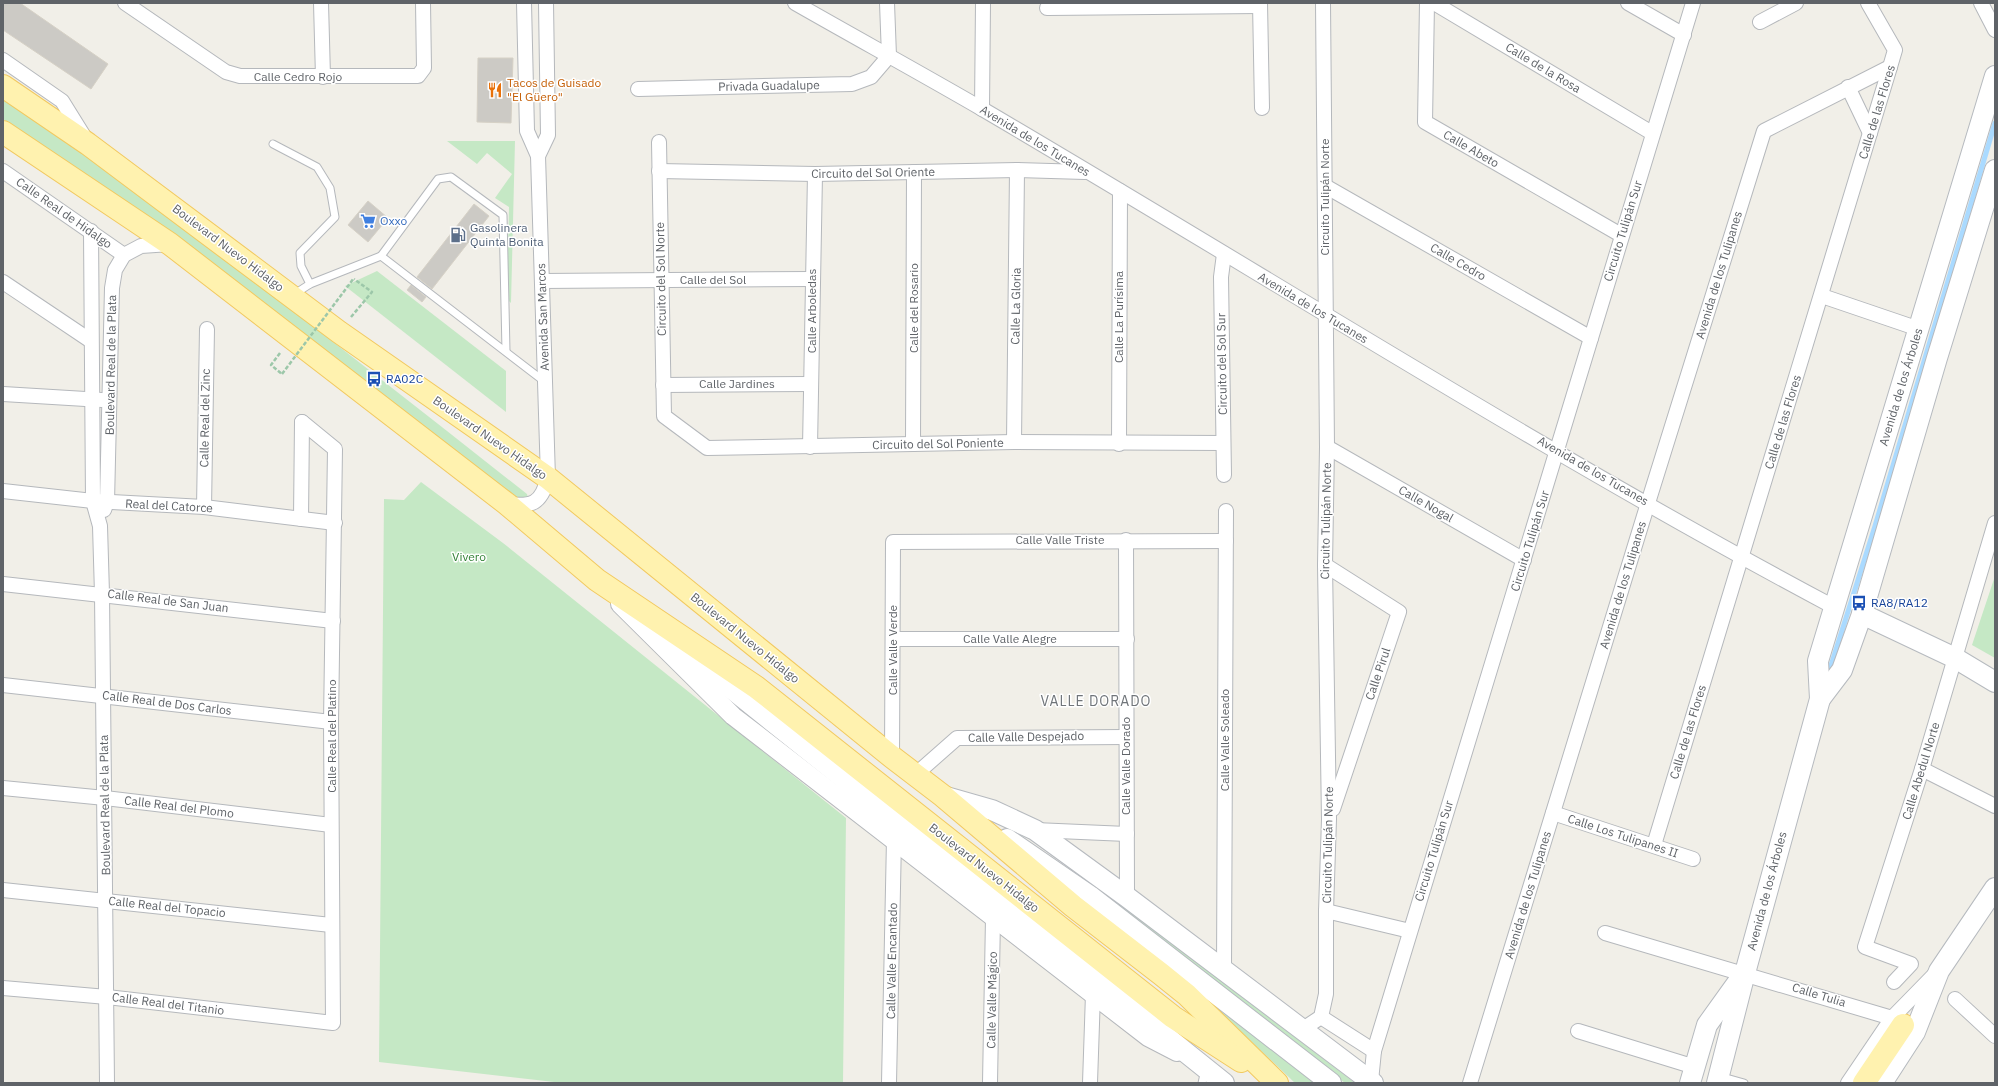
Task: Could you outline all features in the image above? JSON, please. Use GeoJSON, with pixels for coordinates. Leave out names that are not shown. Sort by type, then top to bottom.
{"type":"FeatureCollection","features":[{"type":"Feature","properties":{"kind":"main road","name":"Avenida de los Árboles"},"geometry":{"type":"LineString","coordinates":[[1718,1079],[1745,973],[1820,699],[1818,661],[1920,329],[1995,76]]}},
{"type":"Feature","properties":{"kind":"main road","name":"Boulevard Nuevo Hidalgo"},"geometry":{"type":"LineString","coordinates":[[3,86],[88,144],[339,332],[548,478],[892,758],[943,796],[1090,896],[1331,1083]]}},
{"type":"Feature","properties":{"kind":"main road","name":"Boulevard Nuevo Hidalgo"},"geometry":{"type":"LineString","coordinates":[[3,132],[170,244],[506,504],[597,580],[1204,1075],[1224,1083]]}},
{"type":"Feature","properties":{"kind":"main road","name":"Avenida de los Árboles"},"geometry":{"type":"LineString","coordinates":[[1820,699],[1842,670],[1862,614],[1935,365],[1995,170]]}},
{"type":"Feature","properties":{"kind":"main road","name":"Boulevard Nuevo Hidalgo"},"geometry":{"type":"LineString","coordinates":[[597,580],[756,688],[1173,1017],[1276,1083]]}},
{"type":"Feature","properties":{"kind":"main road"},"geometry":{"type":"LineString","coordinates":[[1862,614],[1955,658],[1995,682]]}},
{"type":"Feature","properties":{"kind":"main road","name":"Boulevard Nuevo Hidalgo"},"geometry":{"type":"LineString","coordinates":[[943,796],[1073,906],[1187,995],[1276,1083]]}},
{"type":"Feature","properties":{"kind":"main road"},"geometry":{"type":"LineString","coordinates":[[943,796],[992,810],[1035,830],[1127,897],[1372,1082]]}},
{"type":"Feature","properties":{"kind":"main road"},"geometry":{"type":"LineString","coordinates":[[1864,1083],[1898,1021],[1939,971],[1993,896]]}},
{"type":"Feature","properties":{"kind":"main road"},"geometry":{"type":"LineString","coordinates":[[1882,1083],[1915,1032],[1939,971]]}},
{"type":"Feature","properties":{"kind":"main road"},"geometry":{"type":"LineString","coordinates":[[1692,1075],[1707,1025],[1745,973]]}},
{"type":"Feature","properties":{"kind":"street","name":"Calle Cedro Rojo"},"geometry":{"type":"LineString","coordinates":[[125,3],[226,72],[240,76],[323,77],[418,76],[424,68],[423,3]]}},
{"type":"Feature","properties":{"kind":"street","name":"Avenida San Marcos"},"geometry":{"type":"LineString","coordinates":[[524,3],[527,131],[538,156],[548,478]]}},
{"type":"Feature","properties":{"kind":"street","name":"Avenida San Marcos"},"geometry":{"type":"LineString","coordinates":[[538,156],[548,135],[546,3]]}},
{"type":"Feature","properties":{"kind":"street","name":"Avenida de los Tucanes"},"geometry":{"type":"LineString","coordinates":[[795,3],[982,109],[1325,315],[1556,451],[1740,557],[1834,607]]}},
{"type":"Feature","properties":{"kind":"street"},"geometry":{"type":"LineString","coordinates":[[982,3],[982,109]]}},
{"type":"Feature","properties":{"kind":"street","name":"Circuito Tulipán Norte"},"geometry":{"type":"LineString","coordinates":[[1321,1017],[1326,994],[1326,910],[1329,819],[1325,565],[1327,447],[1323,3]]}},
{"type":"Feature","properties":{"kind":"street","name":"Calle Abeto"},"geometry":{"type":"LineString","coordinates":[[1427,3],[1425,122],[1621,235]]}},
{"type":"Feature","properties":{"kind":"street","name":"Calle de la Rosa"},"geometry":{"type":"LineString","coordinates":[[1434,3],[1652,133]]}},
{"type":"Feature","properties":{"kind":"street"},"geometry":{"type":"LineString","coordinates":[[1628,3],[1684,35]]}},
{"type":"Feature","properties":{"kind":"street","name":"Circuito Tulipán Sur"},"geometry":{"type":"LineString","coordinates":[[1372,1082],[1374,1051],[1524,560],[1652,133],[1693,3]]}},
{"type":"Feature","properties":{"kind":"street"},"geometry":{"type":"LineString","coordinates":[[1760,22],[1796,3]]}},
{"type":"Feature","properties":{"kind":"street","name":"Calle de las Flores"},"geometry":{"type":"LineString","coordinates":[[1654,845],[1740,557],[1822,296],[1895,50],[1868,3]]}},
{"type":"Feature","properties":{"kind":"street"},"geometry":{"type":"LineString","coordinates":[[1981,3],[1995,30]]}},
{"type":"Feature","properties":{"kind":"street"},"geometry":{"type":"LineString","coordinates":[[320,4],[323,77]]}},
{"type":"Feature","properties":{"kind":"street"},"geometry":{"type":"LineString","coordinates":[[1047,8],[1260,4],[1262,108]]}},
{"type":"Feature","properties":{"kind":"street"},"geometry":{"type":"LineString","coordinates":[[887,7],[889,56]]}},
{"type":"Feature","properties":{"kind":"street","name":"Privada Guadalupe"},"geometry":{"type":"LineString","coordinates":[[638,89],[852,84],[871,77],[889,56]]}},
{"type":"Feature","properties":{"kind":"street"},"geometry":{"type":"LineString","coordinates":[[3,60],[62,101],[88,144]]}},
{"type":"Feature","properties":{"kind":"street","name":"Avenida de los Tulipanes"},"geometry":{"type":"LineString","coordinates":[[1470,1083],[1764,131],[1890,66]]}},
{"type":"Feature","properties":{"kind":"street"},"geometry":{"type":"LineString","coordinates":[[1848,88],[1870,133]]}},
{"type":"Feature","properties":{"kind":"street","name":"Circuito del Sol Norte"},"geometry":{"type":"LineString","coordinates":[[659,142],[664,416]]}},
{"type":"Feature","properties":{"kind":"street","name":"Circuito del Sol Oriente"},"geometry":{"type":"LineString","coordinates":[[659,171],[815,174],[1017,170],[1087,172]]}},
{"type":"Feature","properties":{"kind":"street","name":"Calle La Gloria"},"geometry":{"type":"LineString","coordinates":[[1014,442],[1017,170]]}},
{"type":"Feature","properties":{"kind":"street","name":"Calle Real de Hidalgo"},"geometry":{"type":"LineString","coordinates":[[3,171],[124,255]]}},
{"type":"Feature","properties":{"kind":"street","name":"Calle del Rosario"},"geometry":{"type":"LineString","coordinates":[[913,444],[914,172]]}},
{"type":"Feature","properties":{"kind":"street","name":"Calle Arboledas"},"geometry":{"type":"LineString","coordinates":[[810,447],[815,174]]}},
{"type":"Feature","properties":{"kind":"street","name":"Calle Cedro"},"geometry":{"type":"LineString","coordinates":[[1325,186],[1590,338]]}},
{"type":"Feature","properties":{"kind":"street","name":"Calle La Purísima"},"geometry":{"type":"LineString","coordinates":[[1119,444],[1120,191]]}},
{"type":"Feature","properties":{"kind":"street","name":"Boulevard Real de la Plata"},"geometry":{"type":"LineString","coordinates":[[91,231],[91,341],[93,399],[100,502],[104,696],[107,1083]]}},
{"type":"Feature","properties":{"kind":"street"},"geometry":{"type":"LineString","coordinates":[[124,255],[141,246],[170,244]]}},
{"type":"Feature","properties":{"kind":"street","name":"Circuito del Sol Sur"},"geometry":{"type":"LineString","coordinates":[[1224,254],[1221,277],[1224,475]]}},
{"type":"Feature","properties":{"kind":"street","name":"Boulevard Real de la Plata"},"geometry":{"type":"LineString","coordinates":[[100,502],[110,400],[112,288],[115,270],[124,255]]}},
{"type":"Feature","properties":{"kind":"street","name":"Calle del Sol"},"geometry":{"type":"LineString","coordinates":[[542,281],[812,279]]}},
{"type":"Feature","properties":{"kind":"street"},"geometry":{"type":"LineString","coordinates":[[3,282],[91,341]]}},
{"type":"Feature","properties":{"kind":"street"},"geometry":{"type":"LineString","coordinates":[[1822,296],[1920,329]]}},
{"type":"Feature","properties":{"kind":"street","name":"Calle Real del Zinc"},"geometry":{"type":"LineString","coordinates":[[204,507],[206,329]]}},
{"type":"Feature","properties":{"kind":"street","name":"Calle Jardines"},"geometry":{"type":"LineString","coordinates":[[663,385],[811,384]]}},
{"type":"Feature","properties":{"kind":"street"},"geometry":{"type":"LineString","coordinates":[[3,394],[110,400]]}},
{"type":"Feature","properties":{"kind":"street","name":"Circuito del Sol Poniente"},"geometry":{"type":"LineString","coordinates":[[664,416],[707,448],[1014,442],[1119,444],[1223,443]]}},
{"type":"Feature","properties":{"kind":"street","name":"Calle Real del Platino"},"geometry":{"type":"LineString","coordinates":[[301,519],[302,422],[335,450],[331,722],[331,925],[333,1023]]}},
{"type":"Feature","properties":{"kind":"street","name":"Calle Nogal"},"geometry":{"type":"LineString","coordinates":[[1327,447],[1524,560]]}},
{"type":"Feature","properties":{"kind":"street"},"geometry":{"type":"LineString","coordinates":[[506,504],[524,506],[539,501],[545,490],[548,478]]}},
{"type":"Feature","properties":{"kind":"street","name":"Real del Catorce"},"geometry":{"type":"LineString","coordinates":[[3,491],[100,502],[204,507],[334,523]]}},
{"type":"Feature","properties":{"kind":"street","name":"Calle Valle Soleado"},"geometry":{"type":"LineString","coordinates":[[1224,970],[1226,511]]}},
{"type":"Feature","properties":{"kind":"street","name":"Calle Abedul Norte"},"geometry":{"type":"LineString","coordinates":[[1894,982],[1911,964],[1865,947],[1922,769],[1995,523]]}},
{"type":"Feature","properties":{"kind":"street","name":"Calle Valle Triste"},"geometry":{"type":"LineString","coordinates":[[893,542],[1126,540],[1226,541]]}},
{"type":"Feature","properties":{"kind":"street","name":"Calle Valle Dorado"},"geometry":{"type":"LineString","coordinates":[[1126,540],[1127,897]]}},
{"type":"Feature","properties":{"kind":"street","name":"Calle Valle Verde"},"geometry":{"type":"LineString","coordinates":[[892,758],[893,542]]}},
{"type":"Feature","properties":{"kind":"street","name":"Calle Pirul"},"geometry":{"type":"LineString","coordinates":[[1325,565],[1399,612],[1329,819]]}},
{"type":"Feature","properties":{"kind":"street","name":"Boulevard Nuevo Hidalgo"},"geometry":{"type":"LineString","coordinates":[[597,580],[733,716],[894,839],[993,918],[1148,1037],[1204,1075]]}},
{"type":"Feature","properties":{"kind":"street","name":"Calle Real de San Juan"},"geometry":{"type":"LineString","coordinates":[[3,584],[333,621]]}},
{"type":"Feature","properties":{"kind":"street","name":"Calle Valle Alegre"},"geometry":{"type":"LineString","coordinates":[[893,639],[1127,639]]}},
{"type":"Feature","properties":{"kind":"street","name":"Calle Real de Dos Carlos"},"geometry":{"type":"LineString","coordinates":[[3,685],[331,722]]}},
{"type":"Feature","properties":{"kind":"street","name":"Calle Valle Despejado"},"geometry":{"type":"LineString","coordinates":[[915,775],[957,738],[1126,736]]}},
{"type":"Feature","properties":{"kind":"street"},"geometry":{"type":"LineString","coordinates":[[1922,769],[1995,806]]}},
{"type":"Feature","properties":{"kind":"street","name":"Calle Real del Plomo"},"geometry":{"type":"LineString","coordinates":[[3,788],[105,798],[331,826]]}},
{"type":"Feature","properties":{"kind":"street","name":"Calle Los Tulipanes II"},"geometry":{"type":"LineString","coordinates":[[1554,813],[1693,858]]}},
{"type":"Feature","properties":{"kind":"street"},"geometry":{"type":"LineString","coordinates":[[1035,830],[1127,834]]}},
{"type":"Feature","properties":{"kind":"street","name":"Calle Valle Encantado"},"geometry":{"type":"LineString","coordinates":[[889,1083],[894,839]]}},
{"type":"Feature","properties":{"kind":"street","name":"Calle Real del Topacio"},"geometry":{"type":"LineString","coordinates":[[3,890],[331,925]]}},
{"type":"Feature","properties":{"kind":"street"},"geometry":{"type":"LineString","coordinates":[[1326,910],[1410,931]]}},
{"type":"Feature","properties":{"kind":"street","name":"Calle Valle Mágico"},"geometry":{"type":"LineString","coordinates":[[990,1083],[993,918]]}},
{"type":"Feature","properties":{"kind":"street","name":"Calle Tulia"},"geometry":{"type":"LineString","coordinates":[[1605,933],[1704,963],[1745,973],[1898,1021]]}},
{"type":"Feature","properties":{"kind":"street","name":"Calle Real del Titanio"},"geometry":{"type":"LineString","coordinates":[[3,988],[107,997],[333,1023]]}},
{"type":"Feature","properties":{"kind":"street"},"geometry":{"type":"LineString","coordinates":[[1090,1083],[1093,994]]}},
{"type":"Feature","properties":{"kind":"street"},"geometry":{"type":"LineString","coordinates":[[1955,999],[1995,1036]]}},
{"type":"Feature","properties":{"kind":"street"},"geometry":{"type":"LineString","coordinates":[[1303,1030],[1321,1017],[1374,1051]]}},
{"type":"Feature","properties":{"kind":"street"},"geometry":{"type":"LineString","coordinates":[[1848,1083],[1898,1021]]}},
{"type":"Feature","properties":{"kind":"street"},"geometry":{"type":"LineString","coordinates":[[1578,1031],[1692,1075]]}},
{"type":"Feature","properties":{"kind":"lane"},"geometry":{"type":"LineString","coordinates":[[272,144],[317,167],[330,188],[335,217],[300,253],[301,266],[310,284]]}},
{"type":"Feature","properties":{"kind":"lane"},"geometry":{"type":"LineString","coordinates":[[291,296],[310,284],[381,256],[438,179],[451,177],[503,215],[506,351]]}},
{"type":"Feature","properties":{"kind":"lane"},"geometry":{"type":"LineString","coordinates":[[381,256],[545,382]]}},
{"type":"Feature","properties":{"kind":"lane"},"geometry":{"type":"LineString","coordinates":[[1718,1079],[1744,1083]]}},
{"type":"Feature","properties":{"kind":"path"},"geometry":{"type":"LineString","coordinates":[[271,365],[282,374],[354,278],[372,292],[339,332]]}},
{"type":"Feature","properties":{"kind":"green space"},"geometry":{"type":"Polygon","coordinates":[[[3,96],[136,192],[268,291],[527,494],[528,498],[520,500],[135,212],[3,119],[3,96]]]}},
{"type":"Feature","properties":{"kind":"green space"},"geometry":{"type":"Polygon","coordinates":[[[447,141],[515,141],[511,303],[507,299],[509,207],[495,198],[512,174],[487,153],[477,164],[447,141]]]}},
{"type":"Feature","properties":{"kind":"green space"},"geometry":{"type":"Polygon","coordinates":[[[377,271],[506,371],[506,412],[345,286],[377,271]]]}},
{"type":"Feature","properties":{"kind":"green space","name":"Vivero"},"geometry":{"type":"Polygon","coordinates":[[[421,482],[503,543],[846,818],[843,1083],[563,1083],[379,1062],[384,499],[404,500],[421,482]]]}},
{"type":"Feature","properties":{"kind":"green space"},"geometry":{"type":"Polygon","coordinates":[[[1995,576],[1995,658],[1972,645],[1995,576]]]}},
{"type":"Feature","properties":{"kind":"green space"},"geometry":{"type":"Polygon","coordinates":[[[1096,885],[1355,1083],[1345,1083],[1093,888],[1096,885]]]}},
{"type":"Feature","properties":{"kind":"green space"},"geometry":{"type":"Polygon","coordinates":[[[1194,987],[1320,1083],[1295,1083],[1194,987]]]}},
{"type":"Feature","properties":{"kind":"building"},"geometry":{"type":"Polygon","coordinates":[[[3,3],[20,3],[108,64],[91,89],[3,30],[3,3]]]}},
{"type":"Feature","properties":{"kind":"building","name":"Tacos de Guisado \"El Güero\""},"geometry":{"type":"Polygon","coordinates":[[[478,58],[513,58],[511,123],[477,122],[478,58]]]}},
{"type":"Feature","properties":{"kind":"building","name":"Oxxo"},"geometry":{"type":"Polygon","coordinates":[[[368,201],[388,218],[368,242],[348,225],[368,201]]]}},
{"type":"Feature","properties":{"kind":"building"},"geometry":{"type":"Polygon","coordinates":[[[474,204],[489,216],[432,289],[417,277],[474,204]]]}},
{"type":"Feature","properties":{"kind":"building"},"geometry":{"type":"Polygon","coordinates":[[[411,285],[426,297],[422,302],[407,290],[411,285]]]}},
{"type":"Feature","properties":{"kind":"waterway"},"geometry":{"type":"LineString","coordinates":[[1828,675],[1875,526],[1995,123]]}},
{"type":"Feature","properties":{"kind":"place","name":"Tacos de Guisado \"El Güero\""},"geometry":{"type":"Point","coordinates":[495,90]}},
{"type":"Feature","properties":{"kind":"place","name":"Oxxo"},"geometry":{"type":"Point","coordinates":[368,221]}},
{"type":"Feature","properties":{"kind":"place","name":"Gasolinera Quinta Bonita"},"geometry":{"type":"Point","coordinates":[458,235]}},
{"type":"Feature","properties":{"kind":"place","name":"RA02C"},"geometry":{"type":"Point","coordinates":[374,379]}},
{"type":"Feature","properties":{"kind":"place","name":"RA8/RA12"},"geometry":{"type":"Point","coordinates":[1859,603]}},
{"type":"Feature","properties":{"kind":"district","name":"VALLE DORADO"},"geometry":{"type":"Point","coordinates":[1096,701]}}]}
